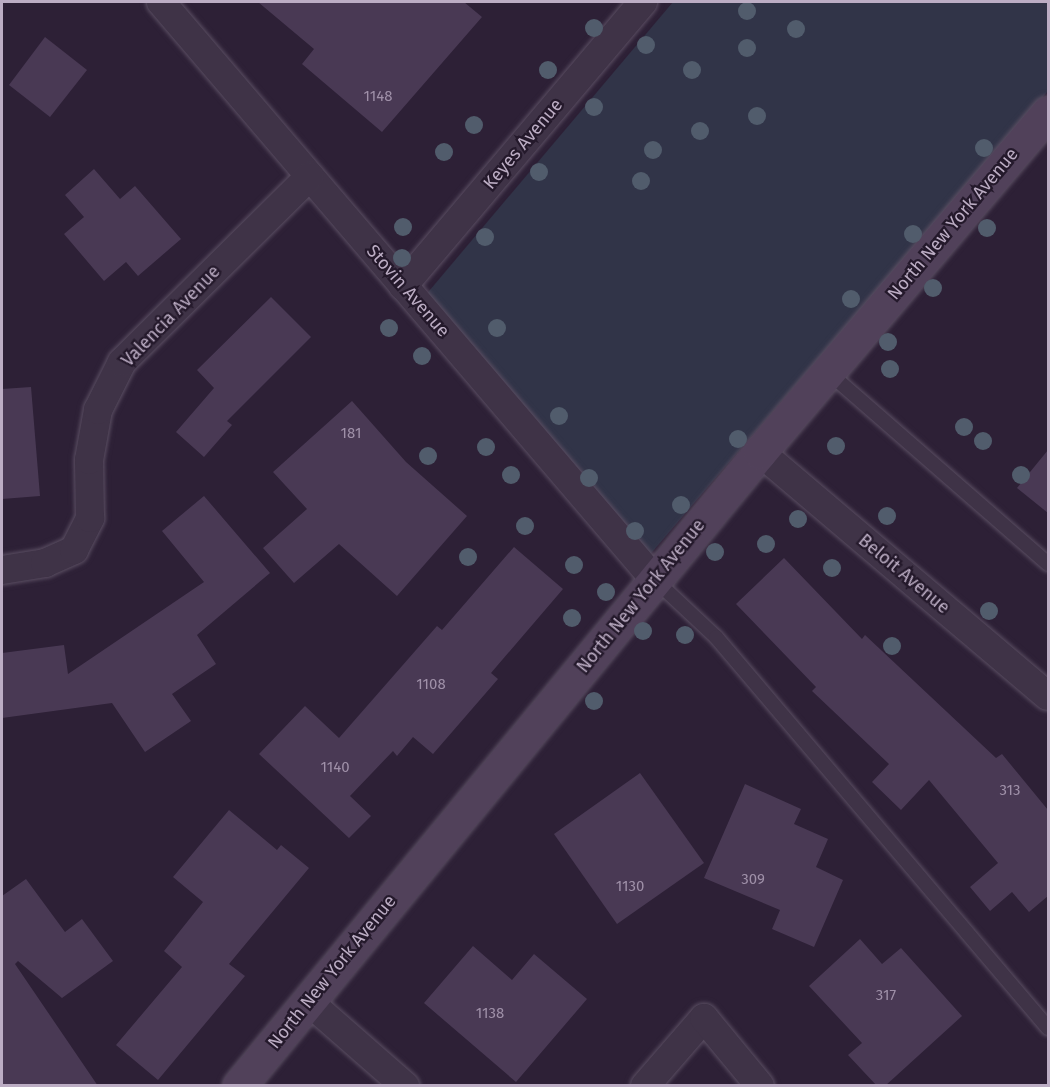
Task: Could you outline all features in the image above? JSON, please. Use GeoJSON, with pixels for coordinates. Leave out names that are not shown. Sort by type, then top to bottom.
{"type":"FeatureCollection","features":[{"type":"Feature","properties":{"kind":"street","name":"Stovin Avenue"},"geometry":{"type":"LineString","coordinates":[[161,2],[654,580]]}},
{"type":"Feature","properties":{"kind":"street","name":"Keyes Avenue"},"geometry":{"type":"LineString","coordinates":[[403,286],[643,2]]}},
{"type":"Feature","properties":{"kind":"street","name":"North New York Avenue"},"geometry":{"type":"LineString","coordinates":[[239,1086],[760,452],[1048,113]]}},
{"type":"Feature","properties":{"kind":"street","name":"Valencia Avenue"},"geometry":{"type":"LineString","coordinates":[[2,570],[45,563],[74,550],[90,518],[89,460],[98,410],[122,362],[310,176]]}},
{"type":"Feature","properties":{"kind":"street","name":"Beloit Avenue"},"geometry":{"type":"LineString","coordinates":[[760,452],[1048,696]]}},
{"type":"Feature","properties":{"kind":"street"},"geometry":{"type":"LineString","coordinates":[[308,1000],[405,1086]]}},
{"type":"Feature","properties":{"kind":"street"},"geometry":{"type":"LineString","coordinates":[[645,1086],[704,1018],[760,1086]]}},
{"type":"Feature","properties":{"kind":"lane"},"geometry":{"type":"LineString","coordinates":[[828,372],[1048,564]]}},
{"type":"Feature","properties":{"kind":"lane"},"geometry":{"type":"LineString","coordinates":[[654,580],[716,637],[1048,1028]]}},
{"type":"Feature","properties":{"kind":"shaded area"},"geometry":{"type":"Polygon","coordinates":[[[673,2],[1048,2],[1048,91],[647,558],[424,297],[673,2]]]}},
{"type":"Feature","properties":{"kind":"building"},"geometry":{"type":"Polygon","coordinates":[[[258,2],[464,2],[482,17],[382,132],[302,64],[314,49],[258,2]]]}},
{"type":"Feature","properties":{"kind":"building"},"geometry":{"type":"Polygon","coordinates":[[[45,37],[87,70],[50,117],[9,85],[45,37]]]}},
{"type":"Feature","properties":{"kind":"building"},"geometry":{"type":"Polygon","coordinates":[[[94,169],[120,199],[135,186],[181,239],[138,276],[126,262],[104,281],[64,234],[84,217],[65,195],[94,169]]]}},
{"type":"Feature","properties":{"kind":"building"},"geometry":{"type":"Polygon","coordinates":[[[271,297],[311,337],[227,421],[232,425],[204,457],[176,432],[214,388],[197,370],[271,297]]]}},
{"type":"Feature","properties":{"kind":"building"},"geometry":{"type":"Polygon","coordinates":[[[31,387],[40,496],[2,499],[2,389],[31,387]]]}},
{"type":"Feature","properties":{"kind":"building"},"geometry":{"type":"Polygon","coordinates":[[[352,401],[406,462],[467,516],[397,596],[339,544],[294,583],[263,548],[307,509],[273,472],[352,401]]]}},
{"type":"Feature","properties":{"kind":"building"},"geometry":{"type":"Polygon","coordinates":[[[1048,450],[1048,513],[1017,488],[1048,450]]]}},
{"type":"Feature","properties":{"kind":"building"},"geometry":{"type":"Polygon","coordinates":[[[204,496],[270,573],[197,635],[216,664],[172,694],[191,721],[145,752],[112,703],[2,718],[2,653],[64,645],[68,674],[204,582],[162,531],[204,496]]]}},
{"type":"Feature","properties":{"kind":"building"},"geometry":{"type":"Polygon","coordinates":[[[514,547],[563,589],[491,673],[498,679],[433,754],[413,737],[397,756],[393,751],[350,796],[371,816],[349,838],[259,754],[305,706],[339,738],[437,626],[442,630],[514,547]]]}},
{"type":"Feature","properties":{"kind":"building"},"geometry":{"type":"Polygon","coordinates":[[[784,558],[862,639],[865,635],[996,758],[1002,754],[1048,810],[1048,896],[1029,912],[1012,892],[990,911],[970,887],[998,863],[929,780],[901,810],[872,782],[889,764],[812,691],[816,687],[736,604],[784,558]]]}},
{"type":"Feature","properties":{"kind":"building"},"geometry":{"type":"Polygon","coordinates":[[[640,773],[704,863],[617,924],[554,834],[640,773]]]}},
{"type":"Feature","properties":{"kind":"building"},"geometry":{"type":"Polygon","coordinates":[[[745,784],[801,809],[794,824],[828,839],[816,867],[843,880],[814,947],[772,929],[780,910],[704,878],[745,784]]]}},
{"type":"Feature","properties":{"kind":"building"},"geometry":{"type":"Polygon","coordinates":[[[229,810],[277,850],[281,845],[309,868],[229,964],[245,976],[158,1080],[116,1045],[182,967],[164,951],[203,902],[173,877],[229,810]]]}},
{"type":"Feature","properties":{"kind":"building"},"geometry":{"type":"Polygon","coordinates":[[[26,879],[65,932],[82,919],[113,961],[62,998],[18,961],[15,964],[98,1086],[2,1086],[2,896],[26,879]]]}},
{"type":"Feature","properties":{"kind":"building"},"geometry":{"type":"Polygon","coordinates":[[[860,939],[882,964],[901,948],[962,1016],[885,1086],[877,1086],[848,1055],[862,1043],[809,986],[860,939]]]}},
{"type":"Feature","properties":{"kind":"building"},"geometry":{"type":"Polygon","coordinates":[[[473,946],[512,980],[534,954],[587,999],[516,1082],[424,1003],[473,946]]]}}]}
